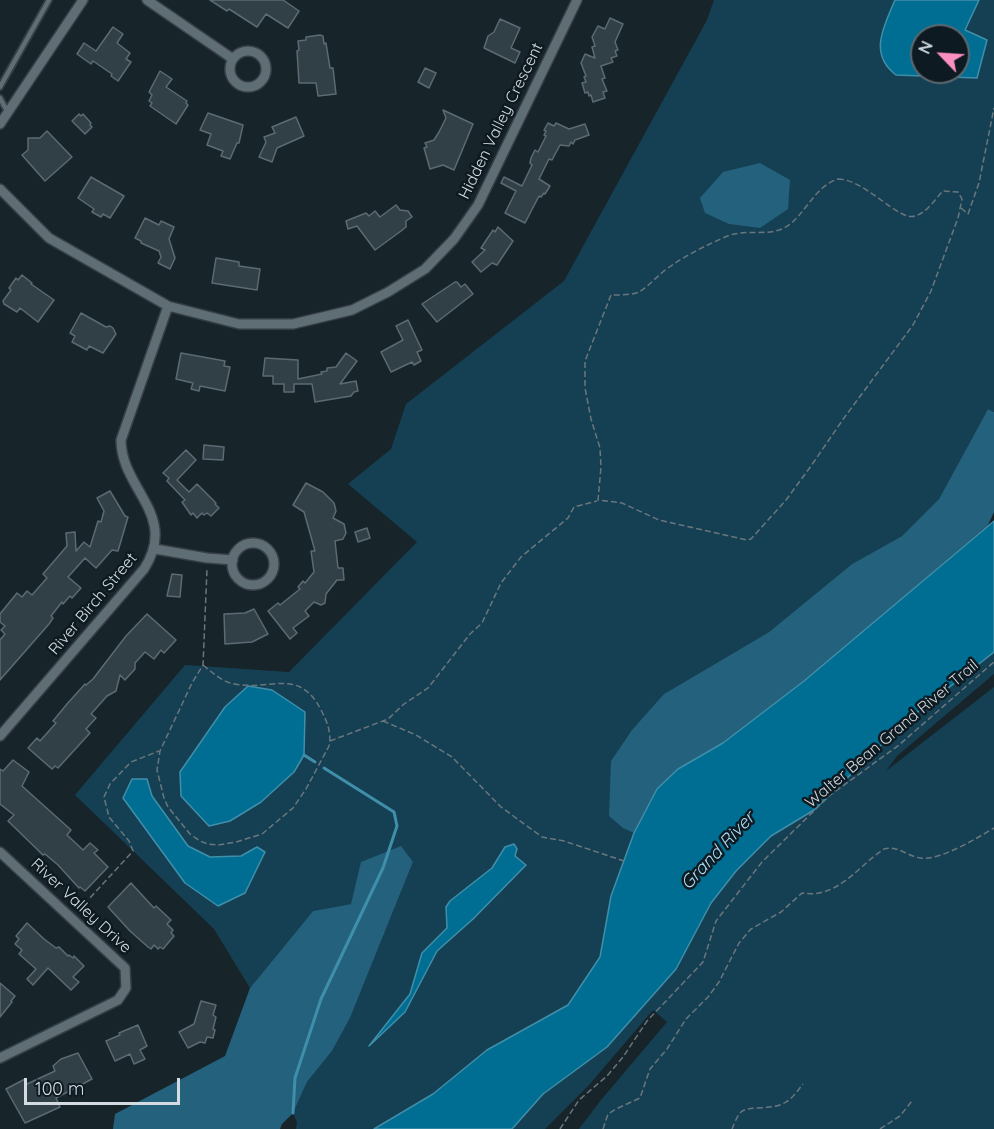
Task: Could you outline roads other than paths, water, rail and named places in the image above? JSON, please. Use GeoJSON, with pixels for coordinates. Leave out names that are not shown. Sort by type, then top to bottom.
{"type":"FeatureCollection","features":[{"type":"Feature","properties":{"kind":"street"},"geometry":{"type":"LineString","coordinates":[[0,124],[83,0]]}},
{"type":"Feature","properties":{"kind":"street"},"geometry":{"type":"LineString","coordinates":[[147,0],[233,60]]}},
{"type":"Feature","properties":{"kind":"street","name":"Hidden Valley Crescent"},"geometry":{"type":"LineString","coordinates":[[0,189],[49,238],[168,306],[239,324],[293,324],[352,310],[388,292],[425,269],[454,239],[478,205],[577,0]]}},
{"type":"Feature","properties":{"kind":"street","name":"River Birch Street"},"geometry":{"type":"LineString","coordinates":[[0,736],[144,568],[155,549],[155,530],[150,510],[123,460],[121,440],[168,306]]}},
{"type":"Feature","properties":{"kind":"street"},"geometry":{"type":"LineString","coordinates":[[249,543],[260,544],[272,553],[273,571],[265,582],[250,585],[236,576],[233,560],[237,550],[242,546],[249,543]]}},
{"type":"Feature","properties":{"kind":"street"},"geometry":{"type":"LineString","coordinates":[[155,549],[233,560]]}},
{"type":"Feature","properties":{"kind":"street","name":"River Valley Drive"},"geometry":{"type":"LineString","coordinates":[[0,852],[124,968],[126,988],[117,1000],[0,1058]]}},
{"type":"Feature","properties":{"kind":"lane"},"geometry":{"type":"LineString","coordinates":[[0,87],[49,0]]}},
{"type":"Feature","properties":{"kind":"lane"},"geometry":{"type":"LineString","coordinates":[[0,98],[8,113]]}},
{"type":"Feature","properties":{"kind":"water"},"geometry":{"type":"Polygon","coordinates":[[[895,0],[979,0],[968,24],[910,24],[910,76],[896,75],[887,67],[880,49],[883,30],[895,0]]]}},
{"type":"Feature","properties":{"kind":"water"},"geometry":{"type":"Polygon","coordinates":[[[970,32],[987,40],[977,78],[970,78],[970,32]]]}},
{"type":"Feature","properties":{"kind":"water","name":"Grand River"},"geometry":{"type":"Polygon","coordinates":[[[994,521],[994,652],[905,722],[814,810],[771,836],[736,871],[711,903],[676,969],[607,1047],[543,1094],[512,1129],[374,1129],[433,1094],[487,1050],[568,1005],[600,957],[611,896],[634,833],[657,789],[678,769],[723,743],[804,681],[994,521]]]}},
{"type":"Feature","properties":{"kind":"water"},"geometry":{"type":"Polygon","coordinates":[[[248,686],[272,690],[305,712],[304,755],[294,772],[261,802],[230,821],[209,826],[181,796],[180,772],[225,707],[248,686]]]}},
{"type":"Feature","properties":{"kind":"water"},"geometry":{"type":"Polygon","coordinates":[[[132,779],[147,779],[152,796],[188,846],[210,857],[241,856],[257,847],[265,852],[245,893],[218,906],[185,883],[123,798],[132,779]]]}},
{"type":"Feature","properties":{"kind":"water"},"geometry":{"type":"Polygon","coordinates":[[[514,844],[517,849],[515,856],[526,865],[473,919],[437,951],[405,1012],[369,1046],[410,994],[422,953],[447,928],[446,907],[450,901],[492,868],[505,847],[514,844]]]}},
{"type":"Feature","properties":{"kind":"waterway"},"geometry":{"type":"LineString","coordinates":[[304,755],[315,762]]}},
{"type":"Feature","properties":{"kind":"waterway"},"geometry":{"type":"LineString","coordinates":[[293,1113],[295,1078],[321,999],[383,868],[397,826],[394,812],[324,768]]}}]}
